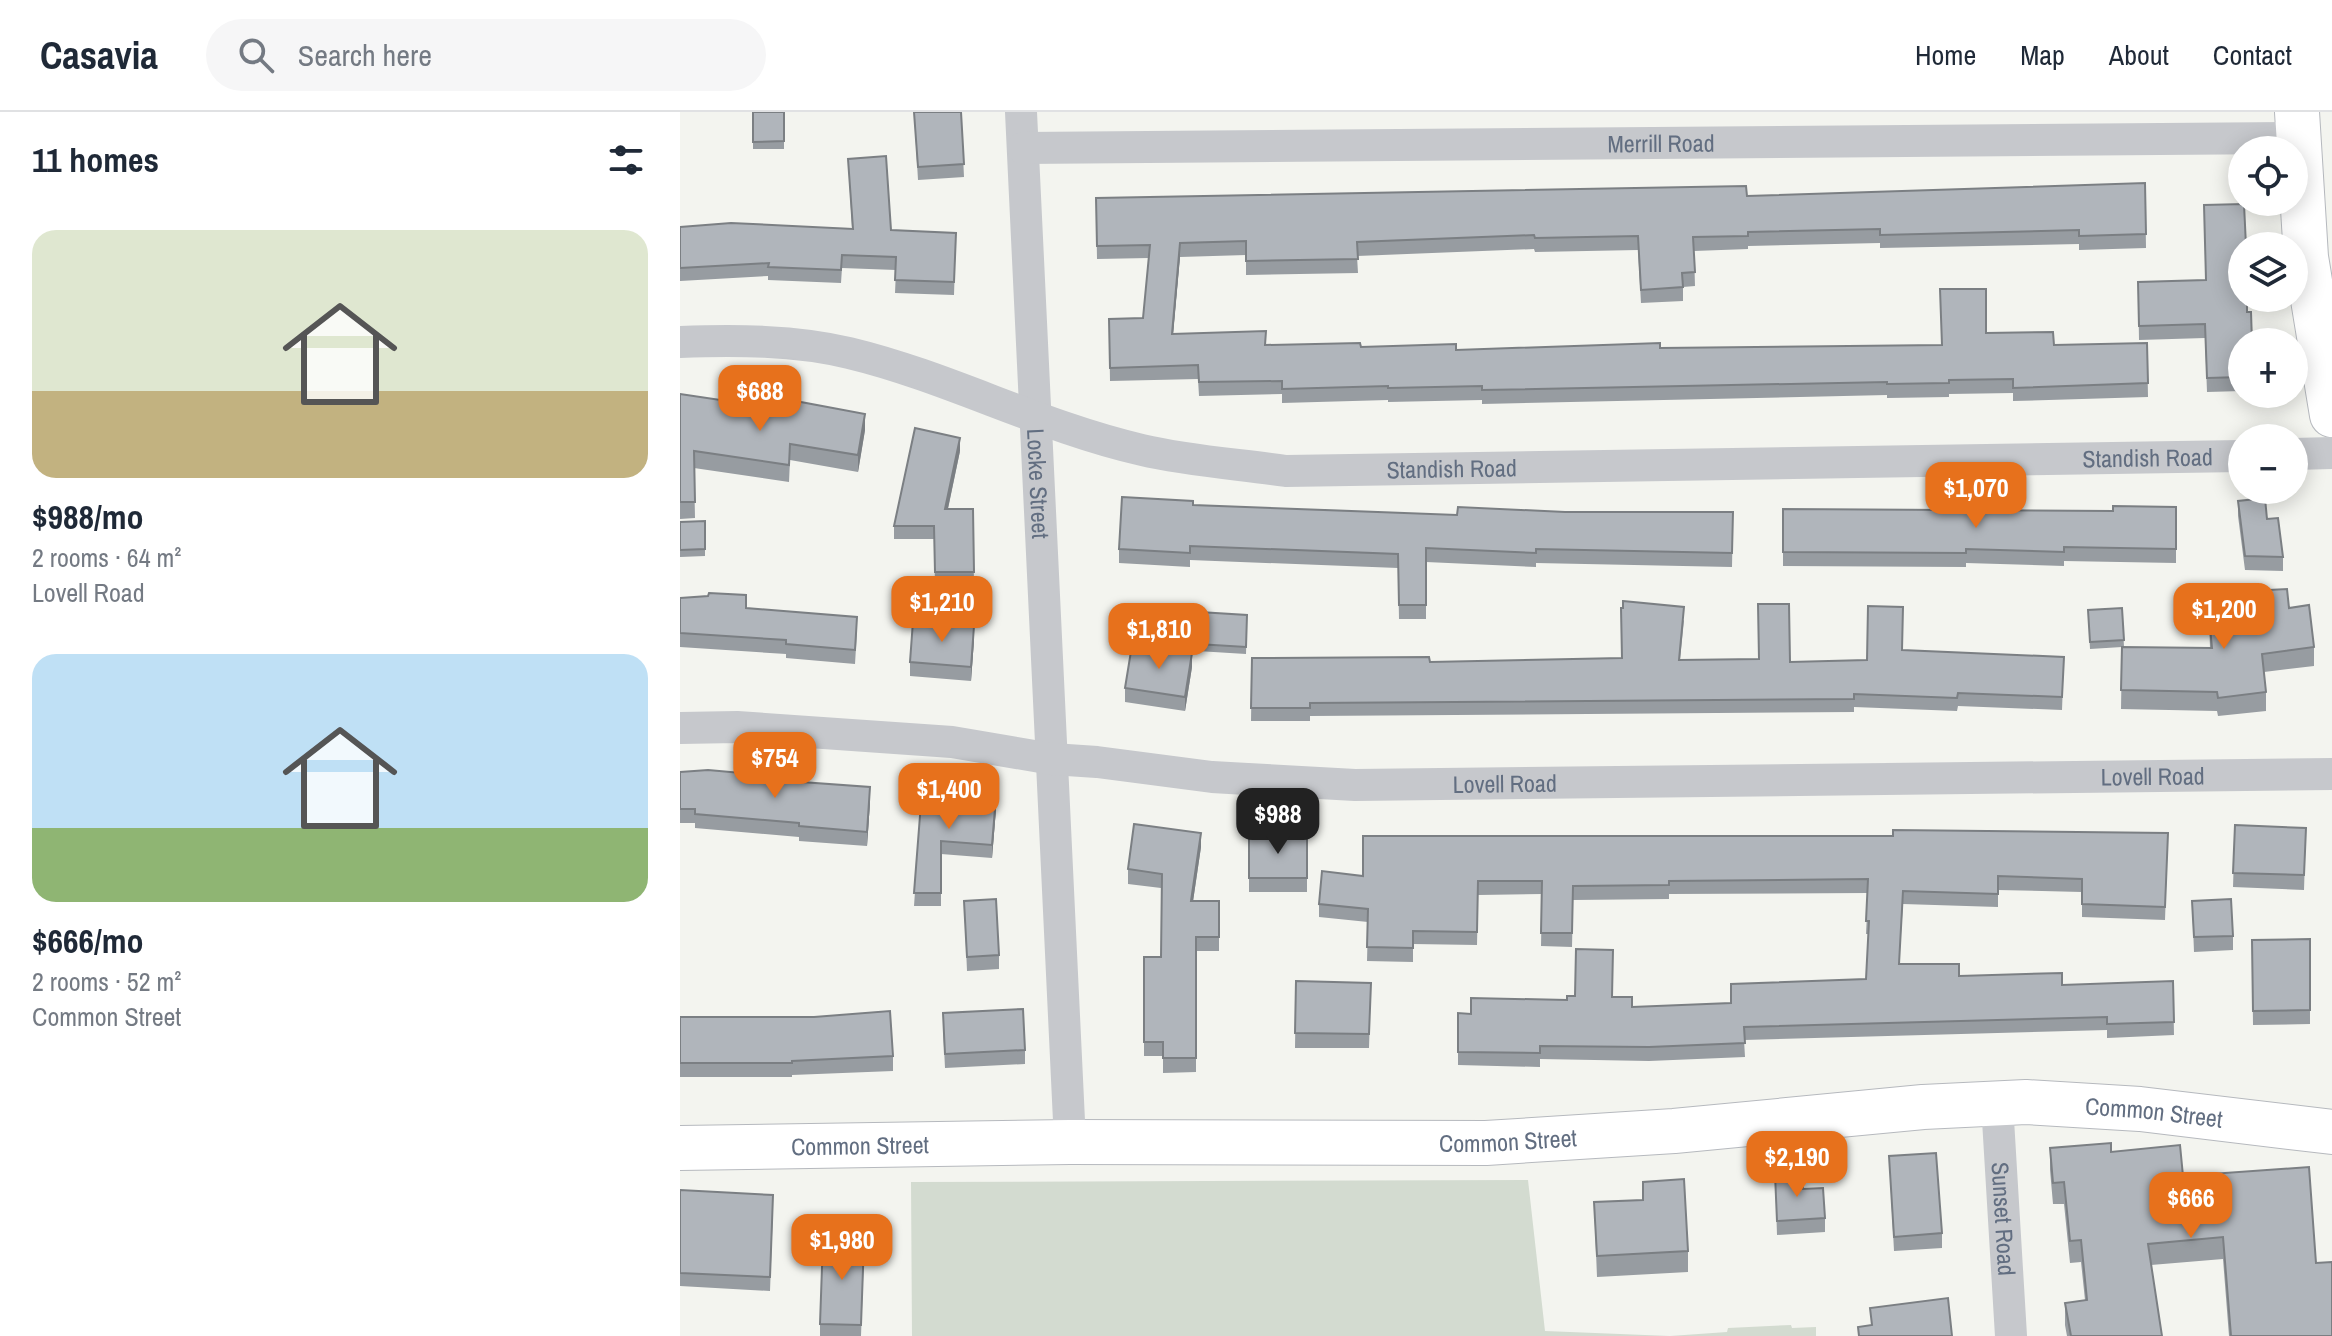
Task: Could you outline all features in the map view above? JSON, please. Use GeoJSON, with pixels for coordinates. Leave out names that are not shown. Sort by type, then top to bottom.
{"type":"FeatureCollection","features":[{"type":"Feature","properties":{"kind":"main road"},"geometry":{"type":"LineString","coordinates":[[2298,125],[2306,257],[2332,415]]}},
{"type":"Feature","properties":{"kind":"main road","name":"Common Street"},"geometry":{"type":"LineString","coordinates":[[680,1148],[1070,1142],[1420,1144],[1539,1141],[1997,1103],[2140,1109],[2332,1132]]}},
{"type":"Feature","properties":{"kind":"street","name":"Locke Street"},"geometry":{"type":"LineString","coordinates":[[1021,112],[1070,1142]]}},
{"type":"Feature","properties":{"kind":"street","name":"Merrill Road"},"geometry":{"type":"LineString","coordinates":[[1023,148],[2298,125]]}},
{"type":"Feature","properties":{"kind":"street","name":"Standish Road"},"geometry":{"type":"LineString","coordinates":[[680,342],[745,340],[848,353],[983,396],[1036,419],[1142,450],[1286,471],[2228,456]]}},
{"type":"Feature","properties":{"kind":"street"},"geometry":{"type":"LineString","coordinates":[[2308,454],[2332,453]]}},
{"type":"Feature","properties":{"kind":"street","name":"Lovell Road"},"geometry":{"type":"LineString","coordinates":[[680,728],[737,727],[952,742],[1052,759],[1212,777],[1355,785],[2332,774]]}},
{"type":"Feature","properties":{"kind":"street","name":"Sunset Road"},"geometry":{"type":"LineString","coordinates":[[1997,1103],[2011,1336]]}},
{"type":"Feature","properties":{"kind":"shaded area"},"geometry":{"type":"Polygon","coordinates":[[[1528,1180],[1545,1331],[1670,1336],[912,1336],[911,1182],[1528,1180]]]}},
{"type":"Feature","properties":{"kind":"shaded area"},"geometry":{"type":"Polygon","coordinates":[[[1816,1327],[1816,1336],[1670,1336],[1727,1332],[1728,1328],[1816,1327]]]}},
{"type":"Feature","properties":{"kind":"building"},"geometry":{"type":"Polygon","coordinates":[[[753,112],[784,112],[784,141],[753,142],[753,112]]]}},
{"type":"Feature","properties":{"kind":"building"},"geometry":{"type":"Polygon","coordinates":[[[914,112],[961,112],[964,164],[918,167],[914,112]]]}},
{"type":"Feature","properties":{"kind":"building"},"geometry":{"type":"Polygon","coordinates":[[[886,156],[891,230],[956,233],[954,282],[895,280],[896,257],[842,255],[841,270],[768,267],[769,263],[680,268],[680,227],[731,223],[853,229],[848,159],[886,156]]]}},
{"type":"Feature","properties":{"kind":"building"},"geometry":{"type":"Polygon","coordinates":[[[2145,183],[2146,234],[2079,236],[2079,230],[1880,235],[1880,229],[1748,232],[1748,236],[1693,237],[1695,272],[1682,273],[1683,287],[1641,290],[1638,236],[1535,238],[1534,235],[1357,242],[1358,259],[1246,261],[1246,241],[1180,243],[1172,334],[1266,331],[1265,345],[1360,343],[1361,347],[1456,344],[1456,350],[1660,343],[1660,348],[1942,345],[1940,289],[1986,289],[1986,333],[2053,332],[2054,345],[2147,343],[2148,383],[2013,388],[2013,379],[1949,380],[1949,383],[1482,390],[1482,386],[1282,389],[1282,381],[1199,382],[1198,365],[1110,368],[1109,319],[1143,318],[1150,245],[1097,246],[1096,198],[1746,186],[1747,196],[2145,183]]]}},
{"type":"Feature","properties":{"kind":"building"},"geometry":{"type":"Polygon","coordinates":[[[2228,204],[2228,216],[2245,216],[2245,232],[2228,232],[2228,312],[2251,312],[2252,328],[2228,328],[2228,377],[2207,378],[2205,324],[2139,326],[2138,282],[2206,280],[2204,205],[2228,204]]]}},
{"type":"Feature","properties":{"kind":"building"},"geometry":{"type":"Polygon","coordinates":[[[680,394],[788,410],[790,400],[865,414],[858,455],[790,444],[789,465],[694,451],[695,502],[680,502],[680,394]]]}},
{"type":"Feature","properties":{"kind":"building"},"geometry":{"type":"Polygon","coordinates":[[[915,428],[960,438],[945,509],[973,509],[974,572],[935,572],[934,526],[894,526],[915,428]]]}},
{"type":"Feature","properties":{"kind":"building"},"geometry":{"type":"Polygon","coordinates":[[[1122,497],[1193,501],[1193,505],[1457,515],[1458,507],[1565,512],[1733,512],[1732,553],[1536,549],[1536,553],[1426,548],[1426,605],[1399,605],[1398,554],[1190,546],[1190,553],[1119,549],[1122,497]]]}},
{"type":"Feature","properties":{"kind":"building"},"geometry":{"type":"Polygon","coordinates":[[[2238,504],[2266,504],[2267,519],[2278,518],[2283,557],[2245,556],[2238,504]]]}},
{"type":"Feature","properties":{"kind":"building"},"geometry":{"type":"Polygon","coordinates":[[[2113,506],[2176,507],[2176,549],[2064,547],[2064,552],[1966,549],[1966,553],[1783,552],[1783,509],[2113,511],[2113,506]]]}},
{"type":"Feature","properties":{"kind":"building"},"geometry":{"type":"Polygon","coordinates":[[[705,521],[705,549],[680,550],[680,522],[705,521]]]}},
{"type":"Feature","properties":{"kind":"building"},"geometry":{"type":"Polygon","coordinates":[[[2287,589],[2289,608],[2309,605],[2314,647],[2262,654],[2266,692],[2218,698],[2217,692],[2121,690],[2122,647],[2212,648],[2209,617],[2253,612],[2250,591],[2287,589]]]}},
{"type":"Feature","properties":{"kind":"building"},"geometry":{"type":"Polygon","coordinates":[[[709,593],[746,595],[746,608],[857,617],[855,650],[786,644],[786,640],[680,633],[680,598],[708,596],[709,593]]]}},
{"type":"Feature","properties":{"kind":"building"},"geometry":{"type":"Polygon","coordinates":[[[1623,601],[1684,607],[1679,660],[1759,659],[1758,604],[1789,604],[1790,662],[1867,660],[1868,606],[1903,607],[1902,650],[2064,657],[2062,697],[1958,693],[1957,698],[1854,694],[1854,699],[1310,703],[1310,708],[1251,708],[1252,658],[1429,657],[1430,662],[1622,658],[1623,601]]]}},
{"type":"Feature","properties":{"kind":"building"},"geometry":{"type":"Polygon","coordinates":[[[2122,608],[2124,640],[2090,642],[2088,610],[2122,608]]]}},
{"type":"Feature","properties":{"kind":"building"},"geometry":{"type":"Polygon","coordinates":[[[1183,611],[1247,615],[1246,647],[1181,643],[1183,611]]]}},
{"type":"Feature","properties":{"kind":"building"},"geometry":{"type":"Polygon","coordinates":[[[913,621],[974,626],[971,667],[910,662],[913,621]]]}},
{"type":"Feature","properties":{"kind":"building"},"geometry":{"type":"Polygon","coordinates":[[[1132,645],[1192,653],[1185,697],[1125,688],[1132,645]]]}},
{"type":"Feature","properties":{"kind":"building"},"geometry":{"type":"Polygon","coordinates":[[[708,770],[774,776],[774,780],[870,787],[867,832],[695,814],[695,809],[680,809],[680,772],[708,770]]]}},
{"type":"Feature","properties":{"kind":"building"},"geometry":{"type":"Polygon","coordinates":[[[922,790],[996,796],[992,845],[941,841],[941,893],[914,893],[922,790]]]}},
{"type":"Feature","properties":{"kind":"building"},"geometry":{"type":"Polygon","coordinates":[[[1134,824],[1201,833],[1191,901],[1219,901],[1219,937],[1196,937],[1196,1058],[1163,1058],[1163,1042],[1144,1042],[1144,957],[1161,957],[1162,874],[1128,869],[1134,824]]]}},
{"type":"Feature","properties":{"kind":"building"},"geometry":{"type":"Polygon","coordinates":[[[2235,825],[2306,828],[2304,875],[2233,873],[2235,825]]]}},
{"type":"Feature","properties":{"kind":"building"},"geometry":{"type":"Polygon","coordinates":[[[1893,830],[2168,833],[2165,907],[2082,904],[2082,879],[1998,876],[1998,894],[1903,891],[1899,964],[1959,964],[1959,976],[2062,973],[2062,985],[2173,981],[2174,1022],[2107,1024],[2107,1017],[1744,1027],[1745,1043],[1649,1047],[1540,1046],[1540,1053],[1458,1052],[1458,1013],[1471,1014],[1471,998],[1567,1000],[1567,996],[1575,996],[1576,949],[1613,950],[1612,997],[1632,997],[1632,1007],[1731,1003],[1731,984],[1866,979],[1868,879],[1669,881],[1669,885],[1573,886],[1572,933],[1541,933],[1542,881],[1478,881],[1477,932],[1413,931],[1413,948],[1367,947],[1368,909],[1319,904],[1322,871],[1363,876],[1363,836],[1893,836],[1893,830]]]}},
{"type":"Feature","properties":{"kind":"building"},"geometry":{"type":"Polygon","coordinates":[[[1249,833],[1307,833],[1307,878],[1249,878],[1249,833]]]}},
{"type":"Feature","properties":{"kind":"building"},"geometry":{"type":"Polygon","coordinates":[[[996,899],[999,955],[967,957],[964,901],[996,899]]]}},
{"type":"Feature","properties":{"kind":"building"},"geometry":{"type":"Polygon","coordinates":[[[2231,899],[2233,936],[2194,937],[2192,901],[2231,899]]]}},
{"type":"Feature","properties":{"kind":"building"},"geometry":{"type":"Polygon","coordinates":[[[2310,939],[2310,1010],[2253,1011],[2252,940],[2310,939]]]}},
{"type":"Feature","properties":{"kind":"building"},"geometry":{"type":"Polygon","coordinates":[[[1296,981],[1371,983],[1369,1034],[1295,1033],[1296,981]]]}},
{"type":"Feature","properties":{"kind":"building"},"geometry":{"type":"Polygon","coordinates":[[[1023,1009],[1025,1050],[945,1054],[943,1013],[1023,1009]]]}},
{"type":"Feature","properties":{"kind":"building"},"geometry":{"type":"Polygon","coordinates":[[[890,1011],[893,1056],[792,1063],[680,1063],[680,1017],[814,1017],[890,1011]]]}},
{"type":"Feature","properties":{"kind":"building"},"geometry":{"type":"Polygon","coordinates":[[[2111,1143],[2111,1152],[2180,1145],[2183,1176],[2309,1167],[2316,1263],[2332,1262],[2332,1336],[2231,1336],[2223,1237],[2148,1244],[2162,1336],[2071,1336],[2065,1303],[2087,1300],[2081,1240],[2070,1241],[2064,1182],[2053,1183],[2050,1148],[2111,1143]]]}},
{"type":"Feature","properties":{"kind":"building"},"geometry":{"type":"Polygon","coordinates":[[[1936,1153],[1942,1233],[1894,1237],[1889,1156],[1936,1153]]]}},
{"type":"Feature","properties":{"kind":"building"},"geometry":{"type":"Polygon","coordinates":[[[1802,1173],[1803,1189],[1823,1188],[1825,1218],[1777,1221],[1775,1174],[1802,1173]]]}},
{"type":"Feature","properties":{"kind":"building"},"geometry":{"type":"Polygon","coordinates":[[[1684,1179],[1688,1251],[1597,1256],[1594,1202],[1643,1200],[1643,1182],[1684,1179]]]}},
{"type":"Feature","properties":{"kind":"building"},"geometry":{"type":"Polygon","coordinates":[[[680,1190],[773,1195],[770,1277],[680,1273],[680,1190]]]}},
{"type":"Feature","properties":{"kind":"building"},"geometry":{"type":"Polygon","coordinates":[[[823,1239],[864,1241],[861,1325],[820,1324],[823,1239]]]}},
{"type":"Feature","properties":{"kind":"building"},"geometry":{"type":"Polygon","coordinates":[[[1948,1298],[1952,1336],[1859,1336],[1858,1327],[1872,1325],[1870,1308],[1948,1298]]]}}]}
